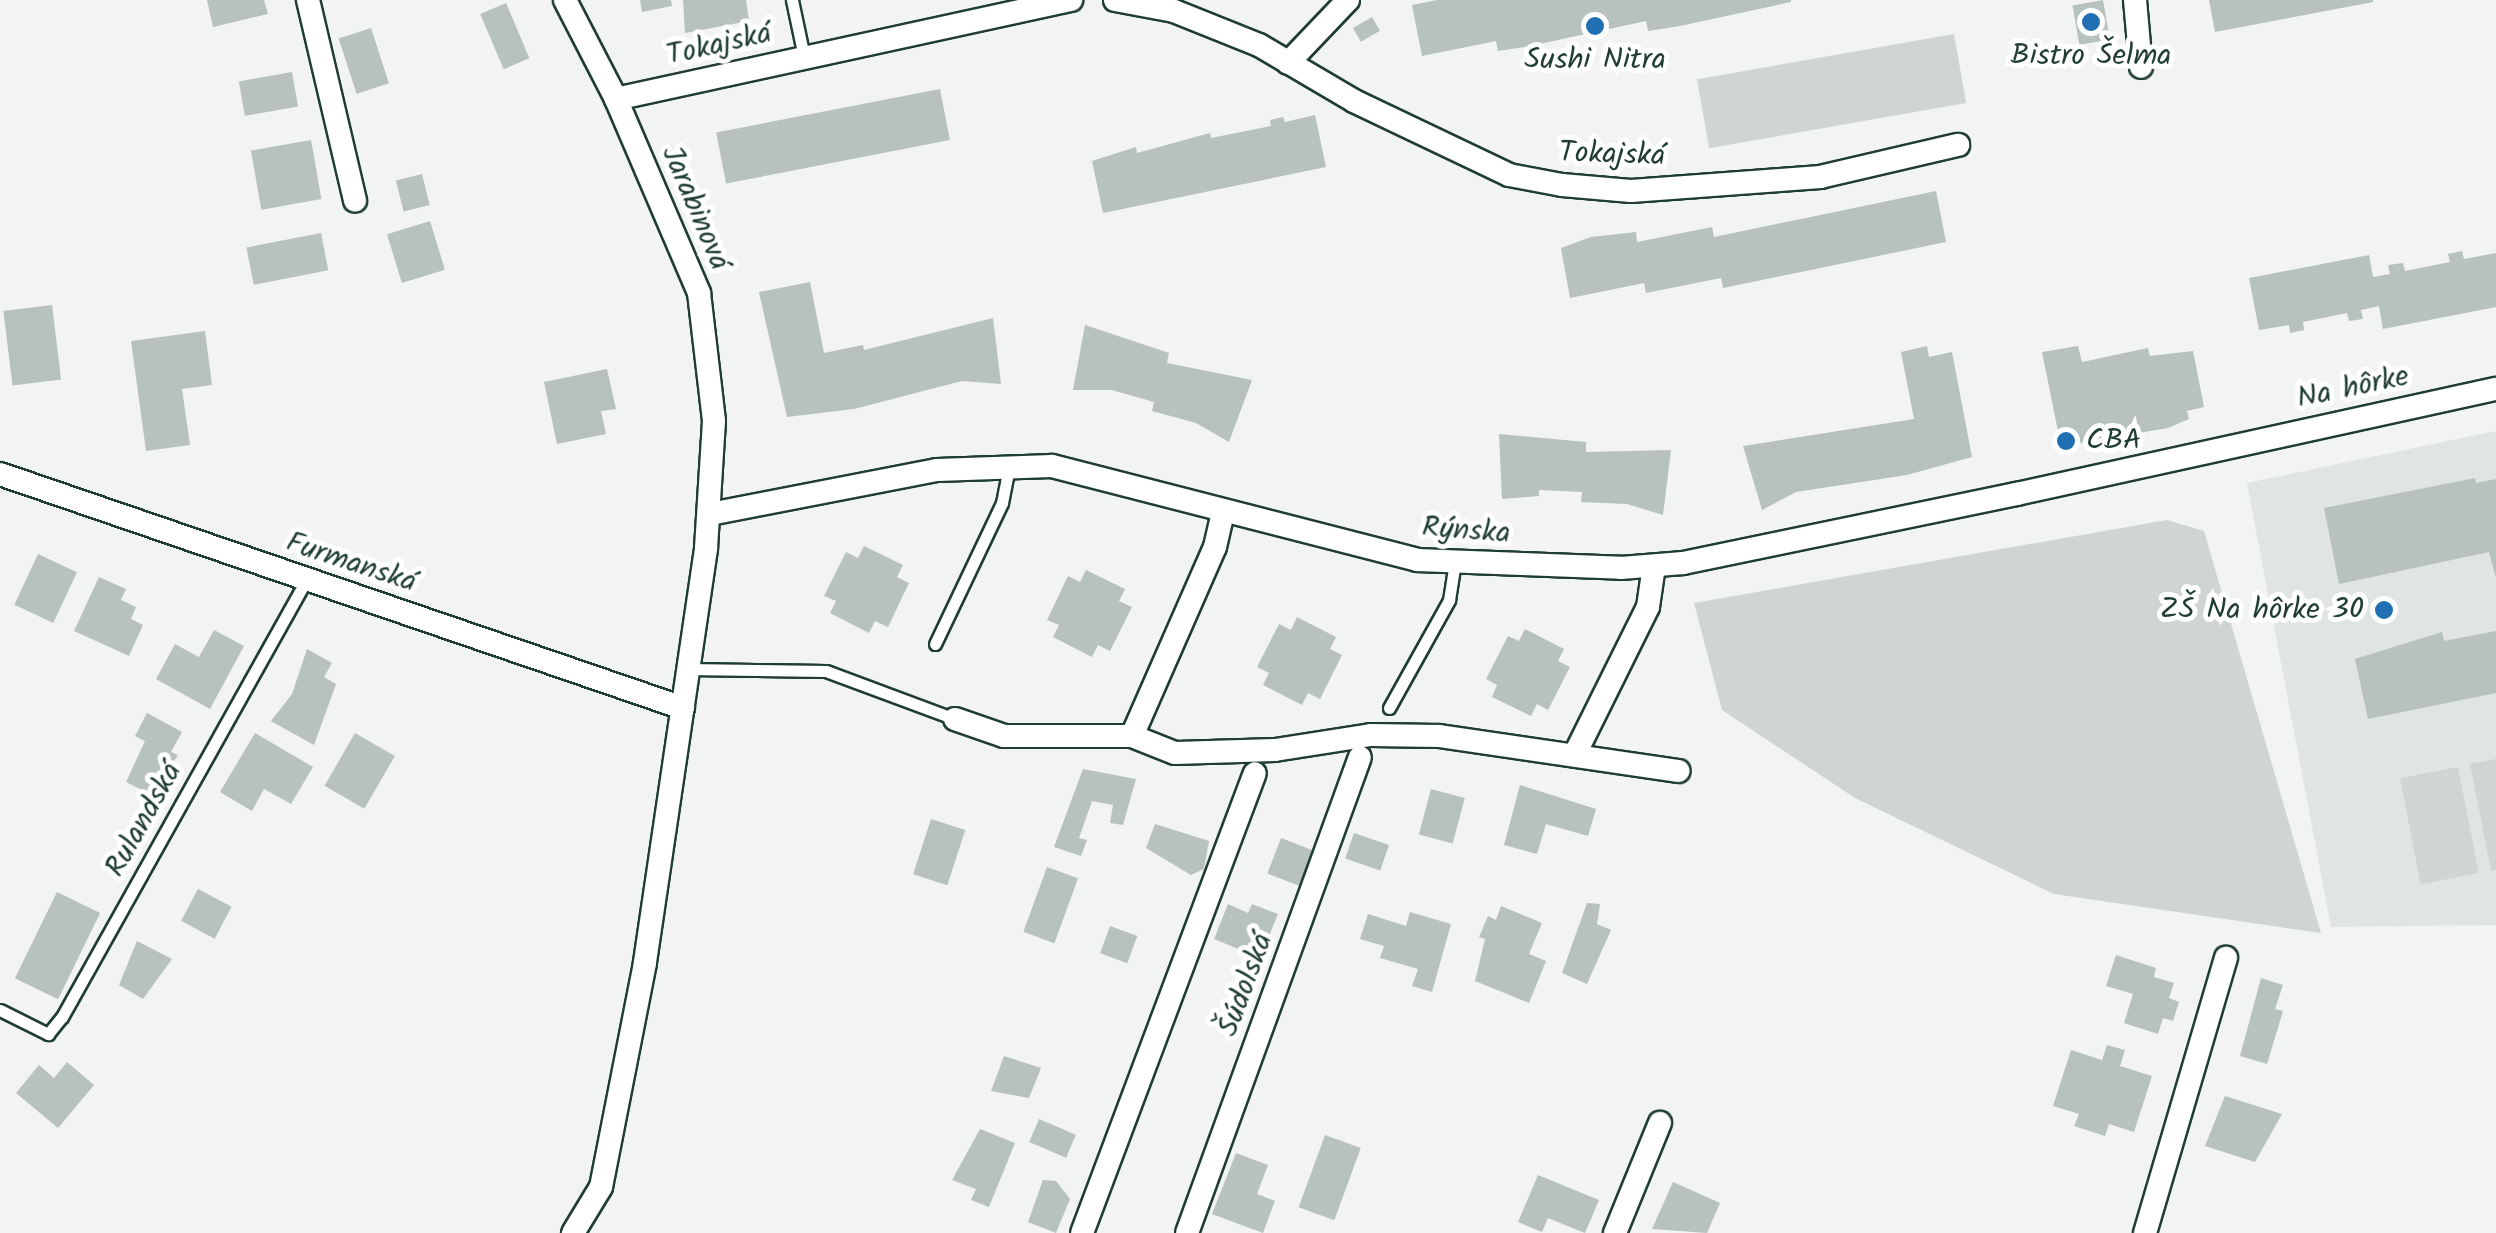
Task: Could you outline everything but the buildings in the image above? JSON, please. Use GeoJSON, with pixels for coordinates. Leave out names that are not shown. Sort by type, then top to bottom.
{"type":"FeatureCollection","features":[{"type":"Feature","properties":{"kind":"street"},"geometry":{"type":"LineString","coordinates":[[308,0],[355,201]]}},
{"type":"Feature","properties":{"kind":"street","name":"Jarabinová"},"geometry":{"type":"LineString","coordinates":[[565,0],[616,100],[698,293],[714,421],[710,514],[645,964],[602,1186],[572,1233]]}},
{"type":"Feature","properties":{"kind":"street","name":"Tokajská"},"geometry":{"type":"LineString","coordinates":[[616,100],[1070,0]]}},
{"type":"Feature","properties":{"kind":"street","name":"Tokajská"},"geometry":{"type":"LineString","coordinates":[[1115,0],[1174,11],[1288,62],[1509,175],[1562,185],[1631,191],[1820,177],[1958,145]]}},
{"type":"Feature","properties":{"kind":"street"},"geometry":{"type":"LineString","coordinates":[[1288,62],[1348,0]]}},
{"type":"Feature","properties":{"kind":"street"},"geometry":{"type":"LineString","coordinates":[[2135,0],[2141,68]]}},
{"type":"Feature","properties":{"kind":"street","name":"Na hôrke"},"geometry":{"type":"LineString","coordinates":[[2222,446],[2496,389]]}},
{"type":"Feature","properties":{"kind":"street","name":"Rýnska"},"geometry":{"type":"LineString","coordinates":[[710,514],[862,481],[1010,464],[1092,472],[1223,512],[1455,563],[1654,566],[2018,494],[2222,446]]}},
{"type":"Feature","properties":{"kind":"street","name":"Furmanská"},"geometry":{"type":"LineString","coordinates":[[0,474],[683,708]]}},
{"type":"Feature","properties":{"kind":"street"},"geometry":{"type":"LineString","coordinates":[[1132,736],[1215,548],[1223,512]]}},
{"type":"Feature","properties":{"kind":"street"},"geometry":{"type":"LineString","coordinates":[[1576,752],[1648,607],[1654,566]]}},
{"type":"Feature","properties":{"kind":"street"},"geometry":{"type":"LineString","coordinates":[[955,719],[1004,736],[1132,736],[1175,753],[1214,755],[1371,735],[1439,736],[1576,752],[1678,771]]}},
{"type":"Feature","properties":{"kind":"street","name":"Šúdolská"},"geometry":{"type":"LineString","coordinates":[[1187,1233],[1360,757]]}},
{"type":"Feature","properties":{"kind":"street"},"geometry":{"type":"LineString","coordinates":[[1082,1233],[1255,773]]}},
{"type":"Feature","properties":{"kind":"street"},"geometry":{"type":"LineString","coordinates":[[2145,1233],[2226,958]]}},
{"type":"Feature","properties":{"kind":"street"},"geometry":{"type":"LineString","coordinates":[[1615,1233],[1660,1123]]}},
{"type":"Feature","properties":{"kind":"lane"},"geometry":{"type":"LineString","coordinates":[[792,0],[804,57]]}},
{"type":"Feature","properties":{"kind":"lane"},"geometry":{"type":"LineString","coordinates":[[935,644],[1002,503],[1010,464]]}},
{"type":"Feature","properties":{"kind":"lane"},"geometry":{"type":"LineString","coordinates":[[1389,708],[1449,600],[1455,563]]}},
{"type":"Feature","properties":{"kind":"lane","name":"Rulandská"},"geometry":{"type":"LineString","coordinates":[[0,1010],[48,1034],[62,1017],[306,581]]}},
{"type":"Feature","properties":{"kind":"lane"},"geometry":{"type":"LineString","coordinates":[[687,669],[826,671],[955,719]]}},
{"type":"Feature","properties":{"kind":"shaded area"},"geometry":{"type":"Polygon","coordinates":[[[1954,34],[1966,103],[1709,148],[1697,79],[1954,34]]]}},
{"type":"Feature","properties":{"kind":"shaded area","name":"ZŠ Na hôrke 30"},"geometry":{"type":"Polygon","coordinates":[[[2496,431],[2496,925],[2331,927],[2247,483],[2496,431]]]}},
{"type":"Feature","properties":{"kind":"shaded area"},"geometry":{"type":"Polygon","coordinates":[[[2167,520],[2204,531],[2321,933],[2054,894],[1855,798],[1722,710],[1694,603],[2167,520]]]}},
{"type":"Feature","properties":{"kind":"shaded area"},"geometry":{"type":"Polygon","coordinates":[[[2496,759],[2496,870],[2491,871],[2470,764],[2496,759]]]}},
{"type":"Feature","properties":{"kind":"shaded area"},"geometry":{"type":"Polygon","coordinates":[[[2458,767],[2479,873],[2421,884],[2400,778],[2458,767]]]}},
{"type":"Feature","properties":{"kind":"place","name":"Bistro Šelma"},"geometry":{"type":"Point","coordinates":[2091,22]}},
{"type":"Feature","properties":{"kind":"place","name":"Sushi Nitra"},"geometry":{"type":"Point","coordinates":[1595,26]}},
{"type":"Feature","properties":{"kind":"place","name":"CBA"},"geometry":{"type":"Point","coordinates":[2066,441]}},
{"type":"Feature","properties":{"kind":"place","name":"ZŠ Na hôrke 30"},"geometry":{"type":"Point","coordinates":[2384,610]}}]}
